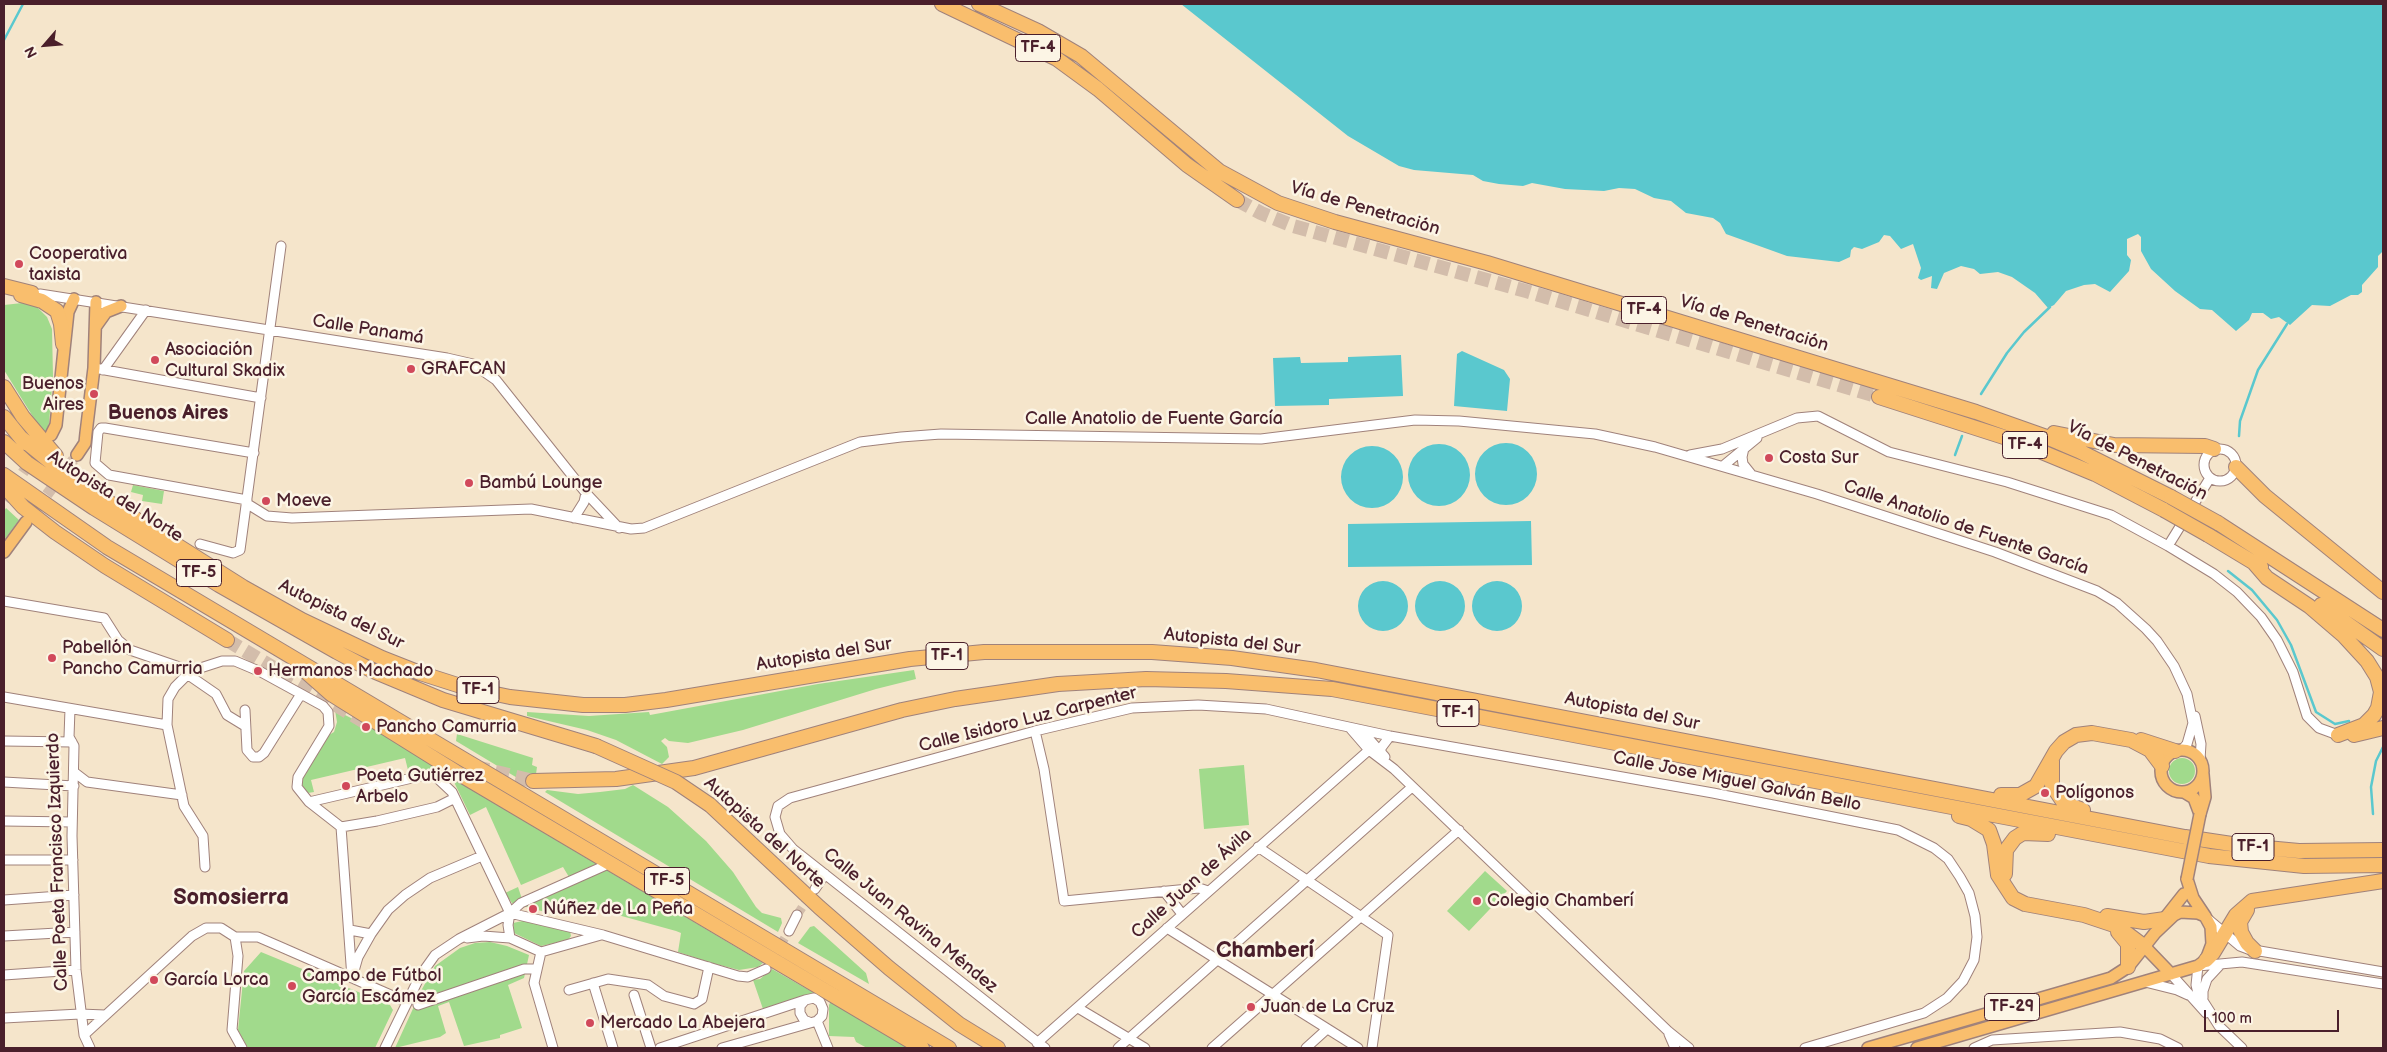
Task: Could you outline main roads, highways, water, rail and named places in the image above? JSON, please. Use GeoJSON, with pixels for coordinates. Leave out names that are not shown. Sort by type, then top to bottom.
{"type":"FeatureCollection","features":[{"type":"Feature","properties":{"kind":"highway","name":"TF-4"},"geometry":{"type":"LineString","coordinates":[[942,4],[1057,59],[1079,74],[1187,166],[1237,200]]}},
{"type":"Feature","properties":{"kind":"highway","name":"Vía de Penetración"},"geometry":{"type":"LineString","coordinates":[[979,4],[1038,31],[1102,72],[1166,130],[1219,171],[1258,194],[1299,211],[1487,262],[1998,420],[2079,451],[2168,504],[2208,535],[2301,592],[2383,649]]}},
{"type":"Feature","properties":{"kind":"highway"},"geometry":{"type":"LineString","coordinates":[[4,286],[40,294],[4,294]]}},
{"type":"Feature","properties":{"kind":"highway"},"geometry":{"type":"LineString","coordinates":[[21,295],[42,301],[57,311],[61,324],[63,344]]}},
{"type":"Feature","properties":{"kind":"highway"},"geometry":{"type":"LineString","coordinates":[[4,387],[23,417],[53,454],[111,504]]}},
{"type":"Feature","properties":{"kind":"highway","name":"Vía de Penetración"},"geometry":{"type":"LineString","coordinates":[[1879,398],[2014,440],[2218,523],[2383,630]]}},
{"type":"Feature","properties":{"kind":"highway"},"geometry":{"type":"LineString","coordinates":[[4,417],[26,446],[51,471]]}},
{"type":"Feature","properties":{"kind":"highway"},"geometry":{"type":"LineString","coordinates":[[1998,420],[2114,446],[2205,446],[2214,449]]}},
{"type":"Feature","properties":{"kind":"highway"},"geometry":{"type":"LineString","coordinates":[[20,437],[69,477],[111,504]]}},
{"type":"Feature","properties":{"kind":"highway","name":"Autopista del Norte"},"geometry":{"type":"LineString","coordinates":[[4,442],[42,474],[219,585],[337,652],[443,700],[596,746],[676,782],[710,805],[819,907],[889,968],[958,1024],[998,1048]]}},
{"type":"Feature","properties":{"kind":"highway"},"geometry":{"type":"LineString","coordinates":[[16,452],[27,455],[90,497],[111,504]]}},
{"type":"Feature","properties":{"kind":"highway"},"geometry":{"type":"LineString","coordinates":[[2236,467],[2266,496],[2383,592]]}},
{"type":"Feature","properties":{"kind":"highway","name":"TF-5"},"geometry":{"type":"LineString","coordinates":[[4,475],[107,547],[949,1048]]}},
{"type":"Feature","properties":{"kind":"highway"},"geometry":{"type":"LineString","coordinates":[[4,486],[23,507],[55,532],[105,566],[226,640]]}},
{"type":"Feature","properties":{"kind":"highway","name":"Autopista del Sur"},"geometry":{"type":"LineString","coordinates":[[111,504],[243,587],[302,620],[420,674],[467,688],[510,697],[583,705],[625,704],[666,700],[867,666],[984,652],[1142,652],[1232,658],[1316,670],[2124,826],[2245,846],[2299,850],[2383,850]]}},
{"type":"Feature","properties":{"kind":"highway"},"geometry":{"type":"LineString","coordinates":[[2254,562],[2267,578],[2308,606],[2344,636],[2367,661],[2377,677],[2381,692],[2378,708],[2364,725],[2338,736],[2356,735],[2383,728]]}},
{"type":"Feature","properties":{"kind":"highway"},"geometry":{"type":"LineString","coordinates":[[302,620],[328,639],[373,662],[392,678]]}},
{"type":"Feature","properties":{"kind":"highway"},"geometry":{"type":"LineString","coordinates":[[280,649],[331,694],[447,767],[922,1048]]}},
{"type":"Feature","properties":{"kind":"highway","name":"Autopista del Sur"},"geometry":{"type":"LineString","coordinates":[[533,781],[616,779],[694,768],[902,710],[955,699],[1058,684],[1155,679],[1245,682],[1332,689],[2209,856],[2304,866],[2383,865]]}},
{"type":"Feature","properties":{"kind":"highway"},"geometry":{"type":"LineString","coordinates":[[1957,793],[1967,788],[2005,796],[2020,795],[2036,786],[2056,751],[2064,742],[2076,735],[2092,733],[2131,740],[2144,740],[2178,751]]}},
{"type":"Feature","properties":{"kind":"highway"},"geometry":{"type":"LineString","coordinates":[[2131,740],[2150,750],[2162,766]]}},
{"type":"Feature","properties":{"kind":"highway"},"geometry":{"type":"LineString","coordinates":[[2052,761],[2052,785],[2064,803],[2076,809],[2116,817],[2124,826]]}},
{"type":"Feature","properties":{"kind":"highway"},"geometry":{"type":"LineString","coordinates":[[1940,804],[1950,814],[1972,818],[1988,830],[1994,844],[1998,875],[2013,898],[2025,904],[2084,915],[2122,928],[2145,947]]}},
{"type":"Feature","properties":{"kind":"highway"},"geometry":{"type":"LineString","coordinates":[[2004,884],[2005,855],[2015,838],[2022,833],[2036,832],[2061,836],[2071,830]]}},
{"type":"Feature","properties":{"kind":"highway"},"geometry":{"type":"LineString","coordinates":[[2255,951],[2243,937],[2240,926],[2241,917],[2252,906],[2280,898],[2383,881]]}},
{"type":"Feature","properties":{"kind":"highway"},"geometry":{"type":"LineString","coordinates":[[2202,963],[2213,953],[2236,914],[2248,903],[2266,897],[2280,898]]}},
{"type":"Feature","properties":{"kind":"highway"},"geometry":{"type":"LineString","coordinates":[[2084,915],[2095,914],[2144,922],[2169,917]]}},
{"type":"Feature","properties":{"kind":"highway"},"geometry":{"type":"LineString","coordinates":[[2110,925],[2125,938],[2128,944],[2128,967]]}},
{"type":"Feature","properties":{"kind":"main road"},"geometry":{"type":"LineString","coordinates":[[51,435],[56,425],[63,344],[68,312],[74,299]]}},
{"type":"Feature","properties":{"kind":"main road"},"geometry":{"type":"LineString","coordinates":[[77,455],[85,443],[98,369],[95,327],[96,302]]}},
{"type":"Feature","properties":{"kind":"main road"},"geometry":{"type":"LineString","coordinates":[[95,327],[106,312],[121,306]]}},
{"type":"Feature","properties":{"kind":"main road"},"geometry":{"type":"LineString","coordinates":[[4,552],[26,522]]}},
{"type":"Feature","properties":{"kind":"main road"},"geometry":{"type":"LineString","coordinates":[[2169,917],[2184,894],[2205,797],[2200,760],[2189,751],[2178,751],[2168,755],[2162,766],[2161,773],[2166,785],[2171,789],[2184,792],[2194,798],[2200,814]]}},
{"type":"Feature","properties":{"kind":"main road"},"geometry":{"type":"LineString","coordinates":[[2184,792],[2196,786],[2203,774]]}},
{"type":"Feature","properties":{"kind":"main road"},"geometry":{"type":"LineString","coordinates":[[2187,880],[2193,898],[2211,927],[2212,944],[2202,963]]}},
{"type":"Feature","properties":{"kind":"main road"},"geometry":{"type":"LineString","coordinates":[[2169,917],[2187,911],[2205,916]]}},
{"type":"Feature","properties":{"kind":"main road","name":"TF-29"},"geometry":{"type":"LineString","coordinates":[[1868,1048],[2111,978],[2128,967],[2169,917]]}},
{"type":"Feature","properties":{"kind":"main road"},"geometry":{"type":"LineString","coordinates":[[2145,947],[2171,974]]}},
{"type":"Feature","properties":{"kind":"main road","name":"TF-29"},"geometry":{"type":"LineString","coordinates":[[1917,1048],[2140,981],[2171,974],[2202,963]]}},
{"type":"Feature","properties":{"kind":"water"},"geometry":{"type":"Polygon","coordinates":[[[1181,4],[2383,4],[2383,251],[2378,256],[2378,267],[2362,285],[2362,292],[2358,295],[2351,295],[2330,306],[2312,305],[2290,325],[2279,317],[2271,319],[2263,313],[2252,313],[2249,320],[2236,331],[2212,310],[2200,309],[2175,291],[2151,269],[2141,251],[2141,237],[2138,234],[2127,239],[2127,255],[2131,260],[2129,271],[2110,292],[2095,284],[2084,285],[2066,291],[2054,305],[2048,308],[2035,293],[2012,277],[1998,272],[1980,274],[1974,269],[1961,266],[1944,273],[1937,289],[1931,288],[1932,276],[1921,280],[1918,278],[1921,268],[1913,244],[1901,249],[1890,236],[1884,235],[1879,242],[1862,249],[1854,247],[1851,250],[1850,257],[1839,262],[1787,256],[1726,234],[1720,223],[1713,218],[1686,213],[1671,201],[1654,198],[1635,189],[1619,188],[1604,191],[1565,189],[1532,183],[1523,186],[1499,184],[1483,181],[1473,175],[1414,170],[1399,166],[1348,136],[1181,4]]]}},
{"type":"Feature","properties":{"kind":"water"},"geometry":{"type":"Polygon","coordinates":[[[1462,351],[1504,370],[1510,379],[1507,411],[1454,406],[1457,354],[1462,351]]]}},
{"type":"Feature","properties":{"kind":"water"},"geometry":{"type":"Polygon","coordinates":[[[1401,355],[1403,396],[1329,399],[1329,405],[1275,406],[1273,358],[1300,357],[1301,363],[1348,362],[1348,357],[1401,355]]]}},
{"type":"Feature","properties":{"kind":"water"},"geometry":{"type":"Polygon","coordinates":[[[1500,443],[1512,443],[1528,452],[1535,462],[1537,474],[1535,486],[1528,496],[1512,505],[1500,505],[1489,500],[1480,491],[1475,480],[1475,468],[1480,457],[1489,448],[1500,443]]]}},
{"type":"Feature","properties":{"kind":"water"},"geometry":{"type":"Polygon","coordinates":[[[1433,444],[1445,444],[1461,453],[1468,463],[1470,475],[1468,487],[1461,497],[1445,506],[1433,506],[1422,501],[1413,492],[1408,481],[1408,469],[1413,458],[1422,449],[1433,444]]]}},
{"type":"Feature","properties":{"kind":"water"},"geometry":{"type":"Polygon","coordinates":[[[1366,446],[1378,446],[1394,455],[1401,465],[1403,477],[1401,489],[1394,499],[1378,508],[1366,508],[1355,503],[1346,494],[1341,483],[1341,471],[1346,460],[1355,451],[1366,446]]]}},
{"type":"Feature","properties":{"kind":"water"},"geometry":{"type":"Polygon","coordinates":[[[1531,521],[1532,565],[1348,567],[1348,524],[1531,521]]]}},
{"type":"Feature","properties":{"kind":"water"},"geometry":{"type":"Polygon","coordinates":[[[1388,581],[1401,588],[1407,596],[1407,616],[1401,624],[1393,630],[1378,631],[1365,624],[1359,616],[1358,601],[1365,588],[1373,582],[1388,581]]]}},
{"type":"Feature","properties":{"kind":"water"},"geometry":{"type":"Polygon","coordinates":[[[1445,581],[1458,588],[1464,596],[1464,616],[1458,624],[1450,630],[1435,631],[1422,624],[1416,616],[1415,601],[1422,588],[1430,582],[1445,581]]]}},
{"type":"Feature","properties":{"kind":"water"},"geometry":{"type":"Polygon","coordinates":[[[1502,581],[1515,588],[1521,596],[1521,616],[1515,624],[1507,630],[1492,631],[1479,624],[1473,616],[1472,601],[1479,588],[1487,582],[1502,581]]]}},
{"type":"Feature","properties":{"kind":"waterway"},"geometry":{"type":"LineString","coordinates":[[4,40],[23,4]]}},
{"type":"Feature","properties":{"kind":"waterway"},"geometry":{"type":"LineString","coordinates":[[1981,394],[2007,353],[2024,332],[2050,307]]}},
{"type":"Feature","properties":{"kind":"waterway"},"geometry":{"type":"LineString","coordinates":[[2239,436],[2240,421],[2258,370],[2287,324]]}},
{"type":"Feature","properties":{"kind":"waterway"},"geometry":{"type":"LineString","coordinates":[[1955,455],[1962,436]]}},
{"type":"Feature","properties":{"kind":"waterway"},"geometry":{"type":"LineString","coordinates":[[2228,571],[2252,590],[2277,620],[2291,645],[2316,712],[2335,724],[2349,721]]}},
{"type":"Feature","properties":{"kind":"waterway"},"geometry":{"type":"LineString","coordinates":[[2373,814],[2371,787],[2376,761],[2383,747]]}},
{"type":"Feature","properties":{"kind":"tunnel"},"geometry":{"type":"LineString","coordinates":[[1237,200],[1261,213],[1293,226],[1526,291],[1879,397]]}},
{"type":"Feature","properties":{"kind":"tunnel"},"geometry":{"type":"LineString","coordinates":[[27,521],[77,455]]}},
{"type":"Feature","properties":{"kind":"tunnel"},"geometry":{"type":"LineString","coordinates":[[4,500],[33,458]]}},
{"type":"Feature","properties":{"kind":"tunnel"},"geometry":{"type":"LineString","coordinates":[[227,640],[368,724]]}},
{"type":"Feature","properties":{"kind":"tunnel"},"geometry":{"type":"LineString","coordinates":[[435,754],[451,761],[533,781]]}},
{"type":"Feature","properties":{"kind":"tunnel"},"geometry":{"type":"LineString","coordinates":[[797,915],[812,893]]}},
{"type":"Feature","properties":{"kind":"tunnel"},"geometry":{"type":"LineString","coordinates":[[766,969],[789,931]]}},
{"type":"Feature","properties":{"kind":"place","name":"Cooperativa taxista"},"geometry":{"type":"Point","coordinates":[19,264]}},
{"type":"Feature","properties":{"kind":"place","name":"Asociación Cultural Skadix"},"geometry":{"type":"Point","coordinates":[155,360]}},
{"type":"Feature","properties":{"kind":"place","name":"GRAFCAN"},"geometry":{"type":"Point","coordinates":[411,369]}},
{"type":"Feature","properties":{"kind":"place","name":"Buenos Aires"},"geometry":{"type":"Point","coordinates":[94,394]}},
{"type":"Feature","properties":{"kind":"place","name":"Costa Sur"},"geometry":{"type":"Point","coordinates":[1769,458]}},
{"type":"Feature","properties":{"kind":"place","name":"Bambú Lounge"},"geometry":{"type":"Point","coordinates":[469,483]}},
{"type":"Feature","properties":{"kind":"place","name":"Moeve"},"geometry":{"type":"Point","coordinates":[266,501]}},
{"type":"Feature","properties":{"kind":"place","name":"Pabellón Pancho Camurria"},"geometry":{"type":"Point","coordinates":[52,658]}},
{"type":"Feature","properties":{"kind":"place","name":"Hermanos Machado"},"geometry":{"type":"Point","coordinates":[258,671]}},
{"type":"Feature","properties":{"kind":"place","name":"Pancho Camurria"},"geometry":{"type":"Point","coordinates":[366,727]}},
{"type":"Feature","properties":{"kind":"place","name":"Poeta Gutiérrez Arbelo"},"geometry":{"type":"Point","coordinates":[346,786]}},
{"type":"Feature","properties":{"kind":"place","name":"Polígonos"},"geometry":{"type":"Point","coordinates":[2045,793]}},
{"type":"Feature","properties":{"kind":"place","name":"Colegio Chamberí"},"geometry":{"type":"Point","coordinates":[1477,901]}},
{"type":"Feature","properties":{"kind":"place","name":"Núñez de La Peña"},"geometry":{"type":"Point","coordinates":[533,909]}},
{"type":"Feature","properties":{"kind":"place","name":"García Lorca"},"geometry":{"type":"Point","coordinates":[154,980]}},
{"type":"Feature","properties":{"kind":"place","name":"Campo de Fútbol García Escámez"},"geometry":{"type":"Point","coordinates":[292,986]}},
{"type":"Feature","properties":{"kind":"place","name":"Juan de La Cruz"},"geometry":{"type":"Point","coordinates":[1251,1007]}},
{"type":"Feature","properties":{"kind":"place","name":"Mercado La Abejera"},"geometry":{"type":"Point","coordinates":[590,1023]}},
{"type":"Feature","properties":{"kind":"district","name":"Buenos Aires"},"geometry":{"type":"Point","coordinates":[168,414]}},
{"type":"Feature","properties":{"kind":"district","name":"Somosierra"},"geometry":{"type":"Point","coordinates":[231,898]}},
{"type":"Feature","properties":{"kind":"district","name":"Chamberí"},"geometry":{"type":"Point","coordinates":[1265,951]}}]}
